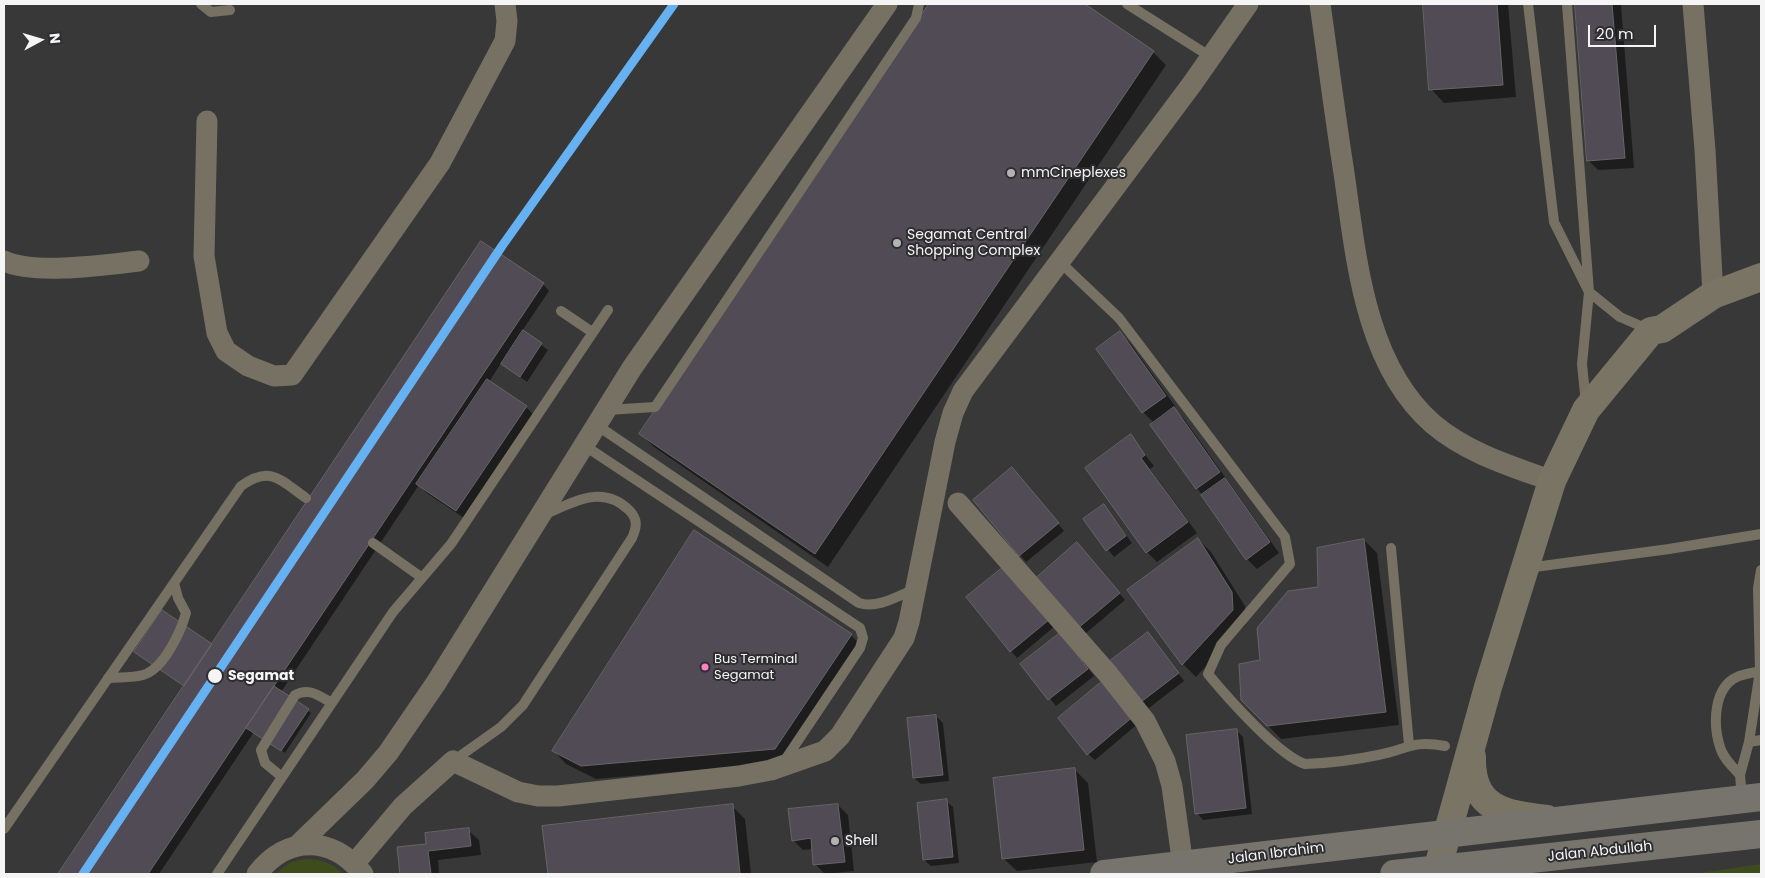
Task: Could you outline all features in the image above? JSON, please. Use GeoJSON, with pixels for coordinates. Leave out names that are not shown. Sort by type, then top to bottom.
{"type":"FeatureCollection","features":[{"type":"Feature","properties":{"kind":"highway"},"geometry":{"type":"LineString","coordinates":[[1448,833],[1558,820],[1748,790]]}},
{"type":"Feature","properties":{"kind":"highway","name":"Jalan Ibrahim"},"geometry":{"type":"LineString","coordinates":[[1104,874],[1448,833]]}},
{"type":"Feature","properties":{"kind":"highway","name":"Jalan Abdullah"},"geometry":{"type":"LineString","coordinates":[[1437,872],[1565,855],[1761,834]]}},
{"type":"Feature","properties":{"kind":"highway"},"geometry":{"type":"LineString","coordinates":[[1727,839],[1761,846]]}},
{"type":"Feature","properties":{"kind":"highway"},"geometry":{"type":"LineString","coordinates":[[1508,874],[1565,855]]}},
{"type":"Feature","properties":{"kind":"highway"},"geometry":{"type":"LineString","coordinates":[[1394,874],[1437,872]]}},
{"type":"Feature","properties":{"kind":"street"},"geometry":{"type":"LineString","coordinates":[[207,121],[204,256],[217,333],[226,351],[248,366],[274,376],[292,375],[440,163],[505,41],[507,21],[505,4]]}},
{"type":"Feature","properties":{"kind":"street"},"geometry":{"type":"LineString","coordinates":[[298,845],[365,780],[388,753],[436,683],[632,368],[887,4]]}},
{"type":"Feature","properties":{"kind":"street"},"geometry":{"type":"LineString","coordinates":[[257,874],[267,862],[281,851],[298,845],[319,845],[338,851],[359,869],[402,806],[452,761],[518,792],[538,796],[558,796],[739,776],[781,767],[825,751],[840,736],[904,638],[942,451],[953,413],[964,391],[1211,57],[1248,4]]}},
{"type":"Feature","properties":{"kind":"street"},"geometry":{"type":"LineString","coordinates":[[1320,4],[1357,262],[1366,307],[1380,345],[1409,397],[1434,425],[1478,453],[1552,481]]}},
{"type":"Feature","properties":{"kind":"street"},"geometry":{"type":"LineString","coordinates":[[1693,4],[1705,150],[1713,294]]}},
{"type":"Feature","properties":{"kind":"street"},"geometry":{"type":"LineString","coordinates":[[4,261],[36,267],[89,267],[139,261]]}},
{"type":"Feature","properties":{"kind":"street"},"geometry":{"type":"LineString","coordinates":[[1437,872],[1524,568],[1552,481],[1586,410],[1651,331],[1662,329],[1713,294],[1761,277]]}},
{"type":"Feature","properties":{"kind":"street"},"geometry":{"type":"LineString","coordinates":[[958,503],[1108,674],[1145,721],[1165,761],[1172,786],[1183,866]]}},
{"type":"Feature","properties":{"kind":"street"},"geometry":{"type":"LineString","coordinates":[[1473,744],[1472,766],[1475,786],[1480,796],[1488,803],[1505,811],[1558,820]]}},
{"type":"Feature","properties":{"kind":"lane"},"geometry":{"type":"LineString","coordinates":[[201,4],[211,12],[230,10]]}},
{"type":"Feature","properties":{"kind":"lane"},"geometry":{"type":"LineString","coordinates":[[602,418],[655,407],[916,18],[919,4]]}},
{"type":"Feature","properties":{"kind":"lane"},"geometry":{"type":"LineString","coordinates":[[1127,4],[1211,57]]}},
{"type":"Feature","properties":{"kind":"lane"},"geometry":{"type":"LineString","coordinates":[[1528,4],[1554,222],[1589,292],[1620,317],[1651,331]]}},
{"type":"Feature","properties":{"kind":"lane"},"geometry":{"type":"LineString","coordinates":[[1567,4],[1589,292],[1582,364],[1586,410]]}},
{"type":"Feature","properties":{"kind":"lane"},"geometry":{"type":"LineString","coordinates":[[1060,262],[1119,318],[1285,537],[1290,564],[1221,645],[1208,674],[1272,740],[1298,762],[1319,763],[1376,756],[1396,751],[1409,744],[1427,743],[1446,746]]}},
{"type":"Feature","properties":{"kind":"lane"},"geometry":{"type":"LineString","coordinates":[[217,874],[392,612],[451,544],[608,310]]}},
{"type":"Feature","properties":{"kind":"lane"},"geometry":{"type":"LineString","coordinates":[[561,311],[592,332]]}},
{"type":"Feature","properties":{"kind":"lane"},"geometry":{"type":"LineString","coordinates":[[602,418],[859,602],[866,605],[876,604],[915,589]]}},
{"type":"Feature","properties":{"kind":"lane"},"geometry":{"type":"LineString","coordinates":[[585,446],[860,628],[863,638],[860,648],[781,767]]}},
{"type":"Feature","properties":{"kind":"lane"},"geometry":{"type":"LineString","coordinates":[[4,829],[241,486],[255,476],[273,475],[306,498]]}},
{"type":"Feature","properties":{"kind":"lane"},"geometry":{"type":"LineString","coordinates":[[452,761],[501,727],[524,705],[632,538],[637,524],[635,517],[628,509],[617,500],[602,495],[590,497],[540,516]]}},
{"type":"Feature","properties":{"kind":"lane"},"geometry":{"type":"LineString","coordinates":[[1524,568],[1660,551],[1761,534]]}},
{"type":"Feature","properties":{"kind":"lane"},"geometry":{"type":"LineString","coordinates":[[373,543],[421,577]]}},
{"type":"Feature","properties":{"kind":"lane"},"geometry":{"type":"LineString","coordinates":[[1391,548],[1409,744]]}},
{"type":"Feature","properties":{"kind":"lane"},"geometry":{"type":"LineString","coordinates":[[1748,790],[1749,742],[1759,695],[1758,588],[1761,570]]}},
{"type":"Feature","properties":{"kind":"lane"},"geometry":{"type":"LineString","coordinates":[[108,678],[144,675],[160,662],[182,630],[186,612],[178,598],[174,583]]}},
{"type":"Feature","properties":{"kind":"lane"},"geometry":{"type":"LineString","coordinates":[[1748,790],[1720,748],[1716,723],[1718,703],[1724,687],[1736,677],[1760,671]]}},
{"type":"Feature","properties":{"kind":"lane"},"geometry":{"type":"LineString","coordinates":[[282,777],[265,763],[261,750],[295,695],[303,690],[310,691],[332,702]]}},
{"type":"Feature","properties":{"kind":"lane"},"geometry":{"type":"LineString","coordinates":[[1749,742],[1761,740]]}},
{"type":"Feature","properties":{"kind":"green space"},"geometry":{"type":"Polygon","coordinates":[[[304,859],[325,862],[343,874],[275,874],[291,862],[304,859]]]}},
{"type":"Feature","properties":{"kind":"green space"},"geometry":{"type":"Polygon","coordinates":[[[1761,864],[1761,874],[1693,874],[1761,864]]]}},
{"type":"Feature","properties":{"kind":"building","name":"Segamat Central Shopping Complex"},"geometry":{"type":"Polygon","coordinates":[[[929,4],[1085,4],[1154,51],[815,554],[639,434],[929,4]]]}},
{"type":"Feature","properties":{"kind":"building"},"geometry":{"type":"Polygon","coordinates":[[[1423,4],[1497,4],[1503,85],[1429,90],[1423,4]]]}},
{"type":"Feature","properties":{"kind":"building"},"geometry":{"type":"Polygon","coordinates":[[[1575,4],[1612,4],[1625,158],[1587,161],[1575,4]]]}},
{"type":"Feature","properties":{"kind":"building","name":"Segamat"},"geometry":{"type":"Polygon","coordinates":[[[481,241],[544,283],[148,874],[58,874],[481,241]]]}},
{"type":"Feature","properties":{"kind":"building"},"geometry":{"type":"Polygon","coordinates":[[[523,330],[542,343],[520,377],[501,364],[523,330]]]}},
{"type":"Feature","properties":{"kind":"building"},"geometry":{"type":"Polygon","coordinates":[[[1120,331],[1166,396],[1142,413],[1096,349],[1120,331]]]}},
{"type":"Feature","properties":{"kind":"building"},"geometry":{"type":"Polygon","coordinates":[[[487,379],[527,406],[456,511],[416,484],[487,379]]]}},
{"type":"Feature","properties":{"kind":"building"},"geometry":{"type":"Polygon","coordinates":[[[1174,407],[1220,472],[1196,489],[1150,425],[1174,407]]]}},
{"type":"Feature","properties":{"kind":"building"},"geometry":{"type":"Polygon","coordinates":[[[1131,434],[1145,455],[1141,458],[1188,522],[1146,553],[1085,468],[1131,434]]]}},
{"type":"Feature","properties":{"kind":"building"},"geometry":{"type":"Polygon","coordinates":[[[1012,467],[1059,523],[1019,556],[973,500],[1012,467]]]}},
{"type":"Feature","properties":{"kind":"building"},"geometry":{"type":"Polygon","coordinates":[[[1225,478],[1270,542],[1246,560],[1201,495],[1225,478]]]}},
{"type":"Feature","properties":{"kind":"building"},"geometry":{"type":"Polygon","coordinates":[[[1104,504],[1126,536],[1106,551],[1083,519],[1104,504]]]}},
{"type":"Feature","properties":{"kind":"building","name":"Bus Terminal Segamat"},"geometry":{"type":"Polygon","coordinates":[[[694,530],[852,634],[775,749],[581,766],[552,751],[694,530]]]}},
{"type":"Feature","properties":{"kind":"building"},"geometry":{"type":"Polygon","coordinates":[[[1198,538],[1232,592],[1233,610],[1182,665],[1127,590],[1198,538]]]}},
{"type":"Feature","properties":{"kind":"building"},"geometry":{"type":"Polygon","coordinates":[[[1364,539],[1386,712],[1267,726],[1241,700],[1239,664],[1260,660],[1257,628],[1288,591],[1318,587],[1317,548],[1364,539]]]}},
{"type":"Feature","properties":{"kind":"building"},"geometry":{"type":"Polygon","coordinates":[[[1077,542],[1120,593],[1077,629],[1035,579],[1077,542]]]}},
{"type":"Feature","properties":{"kind":"building"},"geometry":{"type":"Polygon","coordinates":[[[1006,565],[1050,619],[1010,652],[966,597],[1006,565]]]}},
{"type":"Feature","properties":{"kind":"building"},"geometry":{"type":"Polygon","coordinates":[[[162,610],[212,644],[184,686],[134,652],[162,610]]]}},
{"type":"Feature","properties":{"kind":"building"},"geometry":{"type":"Polygon","coordinates":[[[1148,632],[1179,673],[1137,705],[1106,664],[1148,632]]]}},
{"type":"Feature","properties":{"kind":"building"},"geometry":{"type":"Polygon","coordinates":[[[1060,633],[1088,669],[1048,700],[1020,664],[1060,633]]]}},
{"type":"Feature","properties":{"kind":"building"},"geometry":{"type":"Polygon","coordinates":[[[1105,679],[1135,715],[1087,755],[1058,718],[1105,679]]]}},
{"type":"Feature","properties":{"kind":"building"},"geometry":{"type":"Polygon","coordinates":[[[274,686],[309,709],[281,751],[246,728],[274,686]]]}},
{"type":"Feature","properties":{"kind":"building"},"geometry":{"type":"Polygon","coordinates":[[[936,715],[943,775],[913,778],[907,718],[936,715]]]}},
{"type":"Feature","properties":{"kind":"building"},"geometry":{"type":"Polygon","coordinates":[[[1237,729],[1246,808],[1195,814],[1186,735],[1237,729]]]}},
{"type":"Feature","properties":{"kind":"building"},"geometry":{"type":"Polygon","coordinates":[[[1075,768],[1084,850],[1002,859],[993,778],[1075,768]]]}},
{"type":"Feature","properties":{"kind":"building"},"geometry":{"type":"Polygon","coordinates":[[[947,799],[953,857],[923,860],[917,803],[947,799]]]}},
{"type":"Feature","properties":{"kind":"building"},"geometry":{"type":"Polygon","coordinates":[[[733,804],[740,874],[548,874],[542,826],[733,804]]]}},
{"type":"Feature","properties":{"kind":"building"},"geometry":{"type":"Polygon","coordinates":[[[838,804],[845,862],[813,865],[811,838],[792,841],[788,809],[838,804]]]}},
{"type":"Feature","properties":{"kind":"building"},"geometry":{"type":"Polygon","coordinates":[[[469,828],[471,846],[428,851],[431,874],[400,874],[397,847],[426,844],[425,833],[469,828]]]}},
{"type":"Feature","properties":{"kind":"transit line"},"geometry":{"type":"LineString","coordinates":[[83,874],[502,246],[674,4]]}},
{"type":"Feature","properties":{"kind":"place","name":"mmCineplexes"},"geometry":{"type":"Point","coordinates":[1011,173]}},
{"type":"Feature","properties":{"kind":"place","name":"Segamat Central Shopping Complex"},"geometry":{"type":"Point","coordinates":[897,243]}},
{"type":"Feature","properties":{"kind":"place","name":"Bus Terminal Segamat"},"geometry":{"type":"Point","coordinates":[705,667]}},
{"type":"Feature","properties":{"kind":"place","name":"Segamat"},"geometry":{"type":"Point","coordinates":[215,676]}},
{"type":"Feature","properties":{"kind":"place","name":"Shell"},"geometry":{"type":"Point","coordinates":[835,841]}}]}
